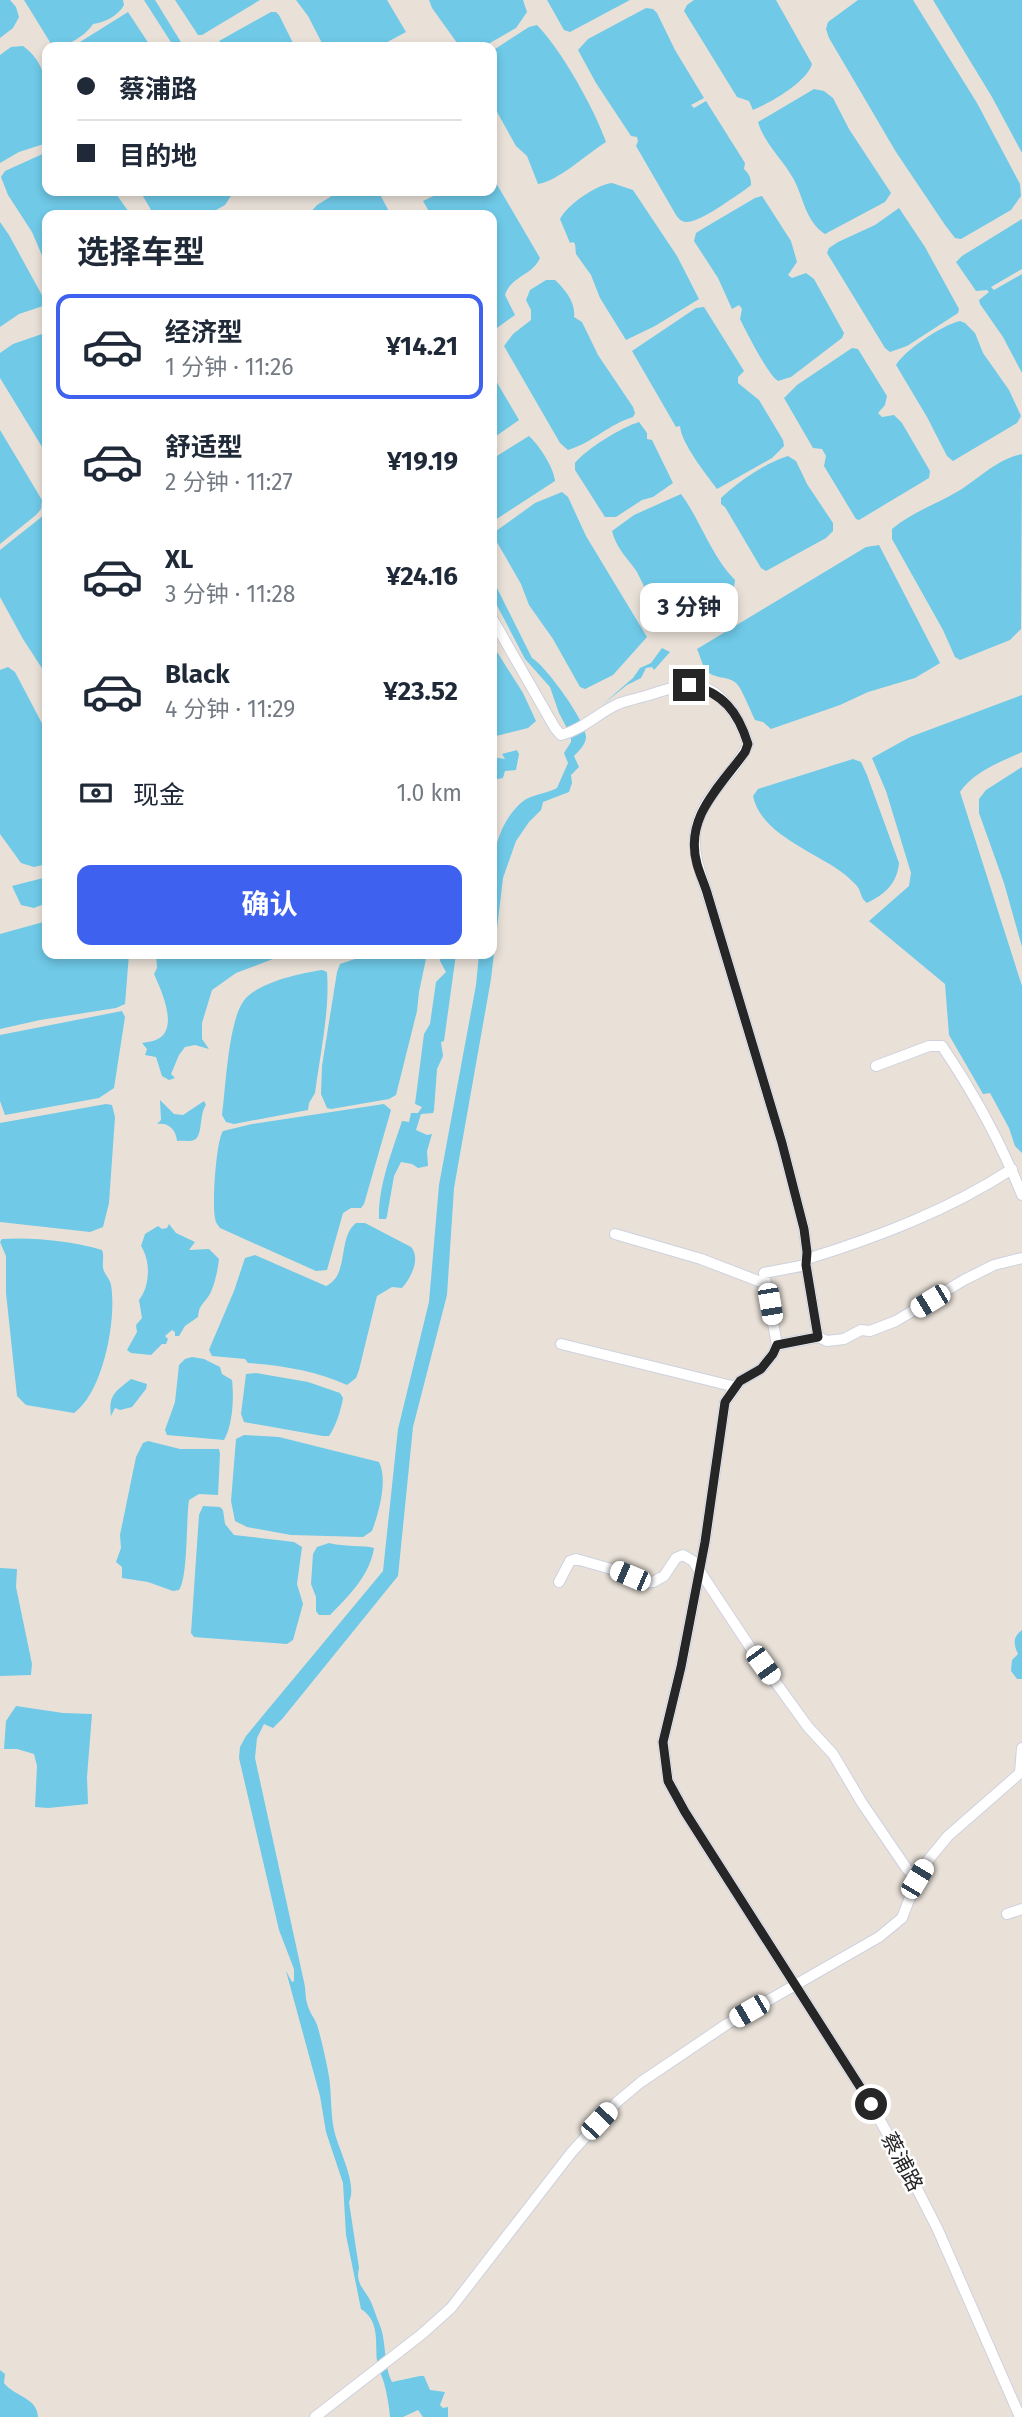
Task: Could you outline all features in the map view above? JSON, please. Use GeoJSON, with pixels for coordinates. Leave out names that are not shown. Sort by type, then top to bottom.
{"type":"FeatureCollection","features":[{"type":"Feature","properties":{"kind":"street"},"geometry":{"type":"LineString","coordinates":[[497,627],[561,735],[617,705],[689,685],[705,688],[720,699],[734,711],[741,724],[748,744],[745,752],[701,811],[694,836],[696,863],[782,1143],[804,1229],[806,1262],[818,1337]]}},
{"type":"Feature","properties":{"kind":"street"},"geometry":{"type":"LineString","coordinates":[[876,1066],[929,1046],[942,1046],[973,1096],[1012,1169],[1022,1195]]}},
{"type":"Feature","properties":{"kind":"street"},"geometry":{"type":"LineString","coordinates":[[1012,1169],[975,1192],[928,1215],[806,1262],[764,1273],[777,1345],[818,1337],[827,1341],[844,1339],[861,1330],[870,1331],[896,1321],[994,1265],[1022,1258]]}},
{"type":"Feature","properties":{"kind":"street"},"geometry":{"type":"LineString","coordinates":[[615,1234],[701,1259],[766,1283]]}},
{"type":"Feature","properties":{"kind":"street"},"geometry":{"type":"LineString","coordinates":[[561,1344],[736,1387]]}},
{"type":"Feature","properties":{"kind":"street","name":"蔡浦路"},"geometry":{"type":"LineString","coordinates":[[777,1345],[761,1369],[740,1381],[725,1402],[699,1572],[663,1742],[668,1781],[685,1812],[871,2104],[938,2230],[1020,2417]]}},
{"type":"Feature","properties":{"kind":"street"},"geometry":{"type":"LineString","coordinates":[[559,1582],[570,1561],[576,1559],[615,1570],[645,1583],[664,1576],[676,1558],[682,1555],[693,1561],[808,1727],[832,1754],[888,1842],[917,1879]]}},
{"type":"Feature","properties":{"kind":"street"},"geometry":{"type":"LineString","coordinates":[[316,2417],[451,2308],[571,2153],[617,2102],[641,2082],[727,2024],[879,1937],[902,1918],[917,1879],[929,1859],[948,1836],[1020,1773],[1022,1748]]}},
{"type":"Feature","properties":{"kind":"street"},"geometry":{"type":"LineString","coordinates":[[1007,1914],[1022,1909]]}},
{"type":"Feature","properties":{"kind":"water"},"geometry":{"type":"Polygon","coordinates":[[[0,0],[10,0],[19,17],[13,28],[0,38],[0,0]]]}},
{"type":"Feature","properties":{"kind":"water"},"geometry":{"type":"Polygon","coordinates":[[[24,0],[123,0],[122,9],[115,15],[93,24],[75,40],[50,42],[24,0]]]}},
{"type":"Feature","properties":{"kind":"water"},"geometry":{"type":"Polygon","coordinates":[[[144,0],[155,0],[181,42],[171,42],[144,0]]]}},
{"type":"Feature","properties":{"kind":"water"},"geometry":{"type":"Polygon","coordinates":[[[175,0],[260,0],[198,35],[175,0]]]}},
{"type":"Feature","properties":{"kind":"water"},"geometry":{"type":"Polygon","coordinates":[[[296,0],[387,0],[406,32],[387,42],[321,42],[296,0]]]}},
{"type":"Feature","properties":{"kind":"water"},"geometry":{"type":"Polygon","coordinates":[[[429,0],[523,0],[527,12],[516,28],[492,42],[456,42],[429,0]]]}},
{"type":"Feature","properties":{"kind":"water"},"geometry":{"type":"Polygon","coordinates":[[[547,0],[630,0],[570,32],[564,30],[547,0]]]}},
{"type":"Feature","properties":{"kind":"water"},"geometry":{"type":"Polygon","coordinates":[[[694,0],[776,0],[812,64],[809,71],[787,91],[753,110],[749,101],[737,97],[684,11],[694,0]]]}},
{"type":"Feature","properties":{"kind":"water"},"geometry":{"type":"Polygon","coordinates":[[[858,0],[913,0],[977,103],[1020,184],[1021,196],[1011,210],[961,239],[955,238],[945,225],[896,152],[829,38],[826,29],[828,22],[858,0]]]}},
{"type":"Feature","properties":{"kind":"water"},"geometry":{"type":"Polygon","coordinates":[[[933,0],[1022,0],[1022,153],[992,97],[933,0]]]}},
{"type":"Feature","properties":{"kind":"water"},"geometry":{"type":"Polygon","coordinates":[[[646,8],[657,13],[675,50],[704,98],[691,105],[694,108],[706,101],[745,163],[744,169],[751,180],[751,185],[746,189],[716,209],[691,221],[682,221],[676,215],[636,146],[637,137],[631,136],[578,50],[588,39],[646,8]]]}},
{"type":"Feature","properties":{"kind":"water"},"geometry":{"type":"Polygon","coordinates":[[[128,12],[148,42],[80,42],[128,12]]]}},
{"type":"Feature","properties":{"kind":"water"},"geometry":{"type":"Polygon","coordinates":[[[271,12],[276,12],[292,42],[220,42],[271,12]]]}},
{"type":"Feature","properties":{"kind":"water"},"geometry":{"type":"Polygon","coordinates":[[[537,25],[557,49],[594,113],[606,142],[563,173],[538,184],[527,156],[516,146],[497,112],[497,48],[529,27],[537,25]]]}},
{"type":"Feature","properties":{"kind":"water"},"geometry":{"type":"Polygon","coordinates":[[[23,46],[33,55],[42,71],[42,145],[19,152],[0,163],[0,55],[11,47],[23,46]]]}},
{"type":"Feature","properties":{"kind":"water"},"geometry":{"type":"Polygon","coordinates":[[[814,89],[824,91],[833,98],[849,129],[891,193],[885,202],[825,234],[813,223],[793,178],[758,122],[814,89]]]}},
{"type":"Feature","properties":{"kind":"water"},"geometry":{"type":"Polygon","coordinates":[[[42,154],[42,196],[118,196],[127,210],[42,210],[42,255],[32,232],[8,195],[1,177],[5,171],[42,154]]]}},
{"type":"Feature","properties":{"kind":"water"},"geometry":{"type":"Polygon","coordinates":[[[612,183],[633,190],[677,256],[699,299],[626,340],[600,298],[591,275],[576,254],[575,244],[570,243],[560,219],[569,207],[583,196],[612,183]]]}},
{"type":"Feature","properties":{"kind":"water"},"geometry":{"type":"Polygon","coordinates":[[[497,185],[540,258],[532,269],[508,289],[505,295],[515,315],[497,328],[497,210],[428,210],[423,201],[434,196],[497,196],[497,185]]]}},
{"type":"Feature","properties":{"kind":"water"},"geometry":{"type":"Polygon","coordinates":[[[143,196],[231,196],[225,205],[216,210],[151,210],[143,196]]]}},
{"type":"Feature","properties":{"kind":"water"},"geometry":{"type":"Polygon","coordinates":[[[332,196],[381,196],[388,210],[312,210],[332,196]]]}},
{"type":"Feature","properties":{"kind":"water"},"geometry":{"type":"Polygon","coordinates":[[[762,196],[791,241],[797,262],[788,275],[792,278],[806,273],[814,279],[844,333],[842,338],[791,377],[778,381],[754,347],[740,319],[742,309],[739,305],[732,309],[718,278],[694,241],[696,233],[762,196]]]}},
{"type":"Feature","properties":{"kind":"water"},"geometry":{"type":"Polygon","coordinates":[[[899,208],[925,247],[959,309],[958,313],[907,346],[890,352],[827,253],[829,248],[838,242],[875,225],[899,208]]]}},
{"type":"Feature","properties":{"kind":"water"},"geometry":{"type":"Polygon","coordinates":[[[1022,219],[1022,269],[991,287],[994,290],[1022,274],[1022,373],[1003,337],[980,304],[979,300],[989,292],[976,291],[956,262],[1022,219]]]}},
{"type":"Feature","properties":{"kind":"water"},"geometry":{"type":"Polygon","coordinates":[[[0,222],[42,295],[42,306],[19,314],[0,327],[0,222]]]}},
{"type":"Feature","properties":{"kind":"water"},"geometry":{"type":"Polygon","coordinates":[[[546,280],[555,280],[566,292],[572,302],[574,317],[582,322],[598,355],[635,413],[633,417],[568,450],[560,443],[504,346],[513,334],[531,320],[531,310],[526,300],[530,290],[546,280]]]}},
{"type":"Feature","properties":{"kind":"water"},"geometry":{"type":"Polygon","coordinates":[[[704,307],[744,371],[738,377],[738,383],[759,400],[784,446],[772,458],[717,489],[689,449],[680,426],[676,427],[632,351],[696,308],[704,307]]]}},
{"type":"Feature","properties":{"kind":"water"},"geometry":{"type":"Polygon","coordinates":[[[960,321],[975,333],[983,353],[1009,390],[1021,416],[1017,423],[953,461],[947,456],[896,365],[907,352],[925,339],[960,321]]]}},
{"type":"Feature","properties":{"kind":"water"},"geometry":{"type":"Polygon","coordinates":[[[42,334],[42,447],[0,378],[0,353],[13,344],[42,334]]]}},
{"type":"Feature","properties":{"kind":"water"},"geometry":{"type":"Polygon","coordinates":[[[852,348],[858,349],[887,396],[885,405],[878,413],[882,417],[894,415],[902,423],[930,471],[929,478],[859,520],[824,466],[826,456],[822,449],[813,448],[784,398],[797,385],[852,348]]]}},
{"type":"Feature","properties":{"kind":"water"},"geometry":{"type":"Polygon","coordinates":[[[497,383],[519,420],[497,435],[497,383]]]}},
{"type":"Feature","properties":{"kind":"water"},"geometry":{"type":"Polygon","coordinates":[[[639,422],[647,433],[647,439],[652,440],[673,483],[616,517],[605,517],[575,470],[575,463],[605,439],[639,422]]]}},
{"type":"Feature","properties":{"kind":"water"},"geometry":{"type":"Polygon","coordinates":[[[0,430],[42,500],[41,509],[36,515],[0,544],[0,430]]]}},
{"type":"Feature","properties":{"kind":"water"},"geometry":{"type":"Polygon","coordinates":[[[529,436],[545,457],[555,481],[497,519],[497,456],[529,436]]]}},
{"type":"Feature","properties":{"kind":"water"},"geometry":{"type":"Polygon","coordinates":[[[1022,454],[1021,629],[1010,640],[960,660],[955,657],[943,630],[892,539],[892,529],[955,493],[995,465],[1022,454]]]}},
{"type":"Feature","properties":{"kind":"water"},"geometry":{"type":"Polygon","coordinates":[[[788,456],[796,461],[807,484],[833,523],[833,531],[826,538],[766,571],[761,568],[721,504],[721,498],[752,474],[788,456]]]}},
{"type":"Feature","properties":{"kind":"water"},"geometry":{"type":"Polygon","coordinates":[[[562,492],[568,497],[586,536],[647,637],[613,675],[585,689],[580,687],[553,639],[529,605],[521,584],[497,542],[497,530],[535,503],[562,492]]]}},
{"type":"Feature","properties":{"kind":"water"},"geometry":{"type":"Polygon","coordinates":[[[681,494],[719,560],[735,580],[734,587],[729,592],[672,624],[655,608],[612,531],[634,515],[681,494]]]}},
{"type":"Feature","properties":{"kind":"water"},"geometry":{"type":"Polygon","coordinates":[[[42,517],[42,668],[0,597],[0,550],[42,517]]]}},
{"type":"Feature","properties":{"kind":"water"},"geometry":{"type":"Polygon","coordinates":[[[879,545],[940,663],[915,678],[868,692],[840,705],[771,729],[763,722],[755,720],[737,684],[709,673],[697,649],[866,547],[879,545]]]}},
{"type":"Feature","properties":{"kind":"water"},"geometry":{"type":"Polygon","coordinates":[[[497,588],[532,658],[564,695],[580,720],[586,738],[574,756],[579,767],[571,775],[569,792],[543,802],[541,810],[516,841],[503,878],[497,928],[497,844],[500,834],[509,817],[522,802],[557,788],[568,763],[564,753],[571,742],[571,736],[550,687],[525,659],[497,606],[497,588]]]}},
{"type":"Feature","properties":{"kind":"water"},"geometry":{"type":"Polygon","coordinates":[[[662,648],[670,652],[654,670],[652,667],[646,668],[641,678],[627,685],[602,705],[633,678],[640,668],[651,663],[662,648]]]}},
{"type":"Feature","properties":{"kind":"water"},"geometry":{"type":"Polygon","coordinates":[[[497,652],[523,693],[536,721],[528,728],[497,736],[497,652]]]}},
{"type":"Feature","properties":{"kind":"water"},"geometry":{"type":"Polygon","coordinates":[[[8,667],[15,672],[42,723],[42,865],[34,867],[21,863],[0,834],[0,670],[8,667]]]}},
{"type":"Feature","properties":{"kind":"water"},"geometry":{"type":"Polygon","coordinates":[[[1022,695],[1022,752],[980,773],[960,792],[1022,986],[1022,1153],[1015,1146],[1009,1128],[990,1093],[983,1094],[949,1035],[945,984],[869,921],[909,886],[911,873],[886,791],[872,758],[910,737],[1022,695]]]}},
{"type":"Feature","properties":{"kind":"water"},"geometry":{"type":"Polygon","coordinates":[[[517,750],[519,754],[516,770],[505,771],[503,778],[497,779],[497,758],[505,759],[502,754],[517,750]]]}},
{"type":"Feature","properties":{"kind":"water"},"geometry":{"type":"Polygon","coordinates":[[[853,759],[861,762],[867,775],[899,863],[896,877],[889,888],[867,903],[858,887],[846,876],[791,841],[767,822],[758,810],[753,796],[758,789],[853,759]]]}},
{"type":"Feature","properties":{"kind":"water"},"geometry":{"type":"Polygon","coordinates":[[[1022,767],[1022,947],[1004,883],[979,813],[979,799],[986,790],[1022,767]]]}},
{"type":"Feature","properties":{"kind":"water"},"geometry":{"type":"Polygon","coordinates":[[[42,878],[42,905],[34,908],[21,905],[12,886],[42,878]]]}},
{"type":"Feature","properties":{"kind":"water"},"geometry":{"type":"Polygon","coordinates":[[[42,922],[42,959],[129,959],[125,1004],[116,1008],[0,1029],[0,934],[42,922]]]}},
{"type":"Feature","properties":{"kind":"water"},"geometry":{"type":"Polygon","coordinates":[[[156,959],[273,959],[236,973],[212,990],[202,1023],[202,1039],[209,1049],[195,1045],[185,1047],[171,1074],[175,1078],[169,1080],[162,1076],[156,1057],[145,1055],[147,1049],[142,1043],[162,1036],[168,1021],[167,1010],[154,974],[156,959]]]}},
{"type":"Feature","properties":{"kind":"water"},"geometry":{"type":"Polygon","coordinates":[[[355,959],[426,959],[417,1011],[396,1095],[389,1099],[331,1109],[327,1108],[321,1094],[322,1066],[340,964],[355,959]]]}},
{"type":"Feature","properties":{"kind":"water"},"geometry":{"type":"Polygon","coordinates":[[[455,959],[444,1041],[441,1042],[443,1056],[437,1069],[434,1110],[433,1113],[421,1114],[416,1130],[427,1135],[432,1134],[427,1151],[428,1166],[418,1168],[401,1162],[394,1176],[386,1219],[379,1219],[383,1182],[402,1121],[409,1122],[411,1113],[418,1113],[422,1107],[415,1104],[424,1034],[430,1024],[436,982],[446,972],[440,961],[455,959]]]}},
{"type":"Feature","properties":{"kind":"water"},"geometry":{"type":"Polygon","coordinates":[[[479,959],[493,959],[454,1188],[447,1295],[413,1427],[398,1576],[283,1718],[273,1728],[264,1724],[257,1738],[255,1758],[305,1985],[306,2001],[317,2025],[326,2060],[334,2130],[351,2186],[349,2202],[359,2282],[371,2302],[381,2330],[392,2382],[424,2376],[430,2390],[445,2392],[440,2405],[443,2408],[448,2407],[448,2417],[423,2417],[418,2410],[403,2417],[390,2417],[377,2361],[374,2326],[361,2309],[346,2235],[343,2183],[326,2132],[320,2096],[286,1971],[292,1982],[294,1969],[279,1930],[239,1758],[240,1747],[246,1736],[383,1571],[398,1429],[429,1302],[439,1185],[479,959]]]}},
{"type":"Feature","properties":{"kind":"water"},"geometry":{"type":"Polygon","coordinates":[[[322,970],[327,972],[326,1017],[315,1093],[308,1110],[234,1124],[226,1122],[222,1115],[229,1054],[240,1007],[246,998],[261,987],[322,970]]]}},
{"type":"Feature","properties":{"kind":"water"},"geometry":{"type":"Polygon","coordinates":[[[122,1011],[125,1017],[114,1088],[99,1098],[5,1115],[0,1101],[0,1035],[122,1011]]]}},
{"type":"Feature","properties":{"kind":"water"},"geometry":{"type":"Polygon","coordinates":[[[160,1100],[174,1114],[183,1115],[204,1101],[206,1105],[197,1138],[192,1141],[177,1141],[171,1128],[165,1124],[157,1124],[161,1120],[160,1100]]]}},
{"type":"Feature","properties":{"kind":"water"},"geometry":{"type":"Polygon","coordinates":[[[384,1104],[391,1110],[364,1204],[361,1208],[351,1208],[343,1213],[327,1270],[316,1271],[220,1228],[215,1218],[214,1187],[218,1147],[223,1131],[252,1124],[384,1104]]]}},
{"type":"Feature","properties":{"kind":"water"},"geometry":{"type":"Polygon","coordinates":[[[112,1105],[115,1117],[109,1203],[103,1227],[90,1232],[0,1222],[0,1123],[112,1105]]]}},
{"type":"Feature","properties":{"kind":"water"},"geometry":{"type":"Polygon","coordinates":[[[356,1223],[365,1223],[411,1247],[415,1262],[409,1279],[402,1288],[392,1287],[377,1296],[356,1378],[347,1385],[299,1370],[248,1363],[245,1359],[212,1356],[209,1350],[245,1258],[255,1255],[326,1286],[338,1274],[347,1238],[356,1223]]]}},
{"type":"Feature","properties":{"kind":"water"},"geometry":{"type":"Polygon","coordinates":[[[169,1224],[176,1233],[195,1242],[189,1250],[209,1249],[219,1259],[214,1284],[200,1308],[198,1317],[185,1326],[179,1336],[175,1336],[172,1330],[165,1336],[168,1339],[166,1344],[162,1344],[151,1355],[131,1353],[127,1350],[137,1332],[136,1325],[142,1318],[139,1300],[143,1295],[148,1274],[141,1246],[145,1234],[158,1226],[167,1228],[169,1224]]]}},
{"type":"Feature","properties":{"kind":"water"},"geometry":{"type":"Polygon","coordinates":[[[2,1239],[52,1240],[102,1250],[103,1268],[110,1283],[112,1299],[110,1335],[93,1389],[74,1413],[26,1405],[17,1396],[6,1293],[6,1256],[0,1242],[2,1239]]]}},
{"type":"Feature","properties":{"kind":"water"},"geometry":{"type":"Polygon","coordinates":[[[192,1357],[204,1359],[220,1367],[222,1374],[232,1380],[232,1410],[224,1440],[167,1435],[165,1430],[175,1402],[179,1365],[192,1357]]]}},
{"type":"Feature","properties":{"kind":"water"},"geometry":{"type":"Polygon","coordinates":[[[256,1373],[308,1382],[340,1393],[343,1398],[341,1408],[329,1436],[244,1422],[241,1414],[246,1374],[256,1373]]]}},
{"type":"Feature","properties":{"kind":"water"},"geometry":{"type":"Polygon","coordinates":[[[131,1379],[147,1384],[146,1389],[132,1407],[120,1410],[115,1408],[111,1416],[114,1394],[131,1379]]]}},
{"type":"Feature","properties":{"kind":"water"},"geometry":{"type":"Polygon","coordinates":[[[244,1435],[279,1437],[379,1462],[383,1487],[372,1531],[363,1537],[291,1535],[247,1527],[235,1521],[231,1501],[236,1439],[244,1435]]]}},
{"type":"Feature","properties":{"kind":"water"},"geometry":{"type":"Polygon","coordinates":[[[148,1441],[180,1449],[219,1449],[218,1495],[199,1494],[189,1500],[185,1562],[179,1590],[173,1591],[148,1582],[122,1578],[122,1567],[116,1562],[121,1548],[120,1535],[136,1457],[143,1443],[148,1441]]]}},
{"type":"Feature","properties":{"kind":"water"},"geometry":{"type":"Polygon","coordinates":[[[203,1506],[220,1507],[225,1524],[234,1535],[294,1542],[302,1547],[297,1584],[303,1604],[293,1640],[287,1644],[194,1637],[191,1633],[199,1515],[203,1506]]]}},
{"type":"Feature","properties":{"kind":"water"},"geometry":{"type":"Polygon","coordinates":[[[329,1543],[374,1548],[368,1567],[351,1593],[330,1615],[319,1615],[311,1584],[313,1554],[317,1547],[329,1543]]]}},
{"type":"Feature","properties":{"kind":"water"},"geometry":{"type":"Polygon","coordinates":[[[0,1568],[17,1569],[16,1587],[32,1664],[31,1675],[0,1676],[0,1568]]]}},
{"type":"Feature","properties":{"kind":"water"},"geometry":{"type":"Polygon","coordinates":[[[1022,1630],[1022,1679],[1017,1679],[1011,1671],[1012,1660],[1018,1654],[1015,1640],[1022,1630]]]}},
{"type":"Feature","properties":{"kind":"water"},"geometry":{"type":"Polygon","coordinates":[[[16,1706],[92,1714],[87,1777],[88,1804],[35,1807],[37,1766],[34,1754],[17,1749],[4,1749],[6,1721],[16,1706]]]}},
{"type":"Feature","properties":{"kind":"water"},"geometry":{"type":"Polygon","coordinates":[[[0,2370],[5,2374],[4,2383],[34,2405],[38,2417],[0,2417],[0,2370]]]}},
{"type":"Feature","properties":{"kind":"route"},"geometry":{"type":"LineString","coordinates":[[689,685],[705,688],[734,711],[748,744],[745,752],[701,811],[694,836],[696,863],[782,1143],[804,1229],[806,1265],[818,1337],[777,1345],[761,1369],[740,1381],[725,1402],[705,1542],[681,1667],[663,1742],[668,1781],[685,1812],[871,2104]]}}]}
